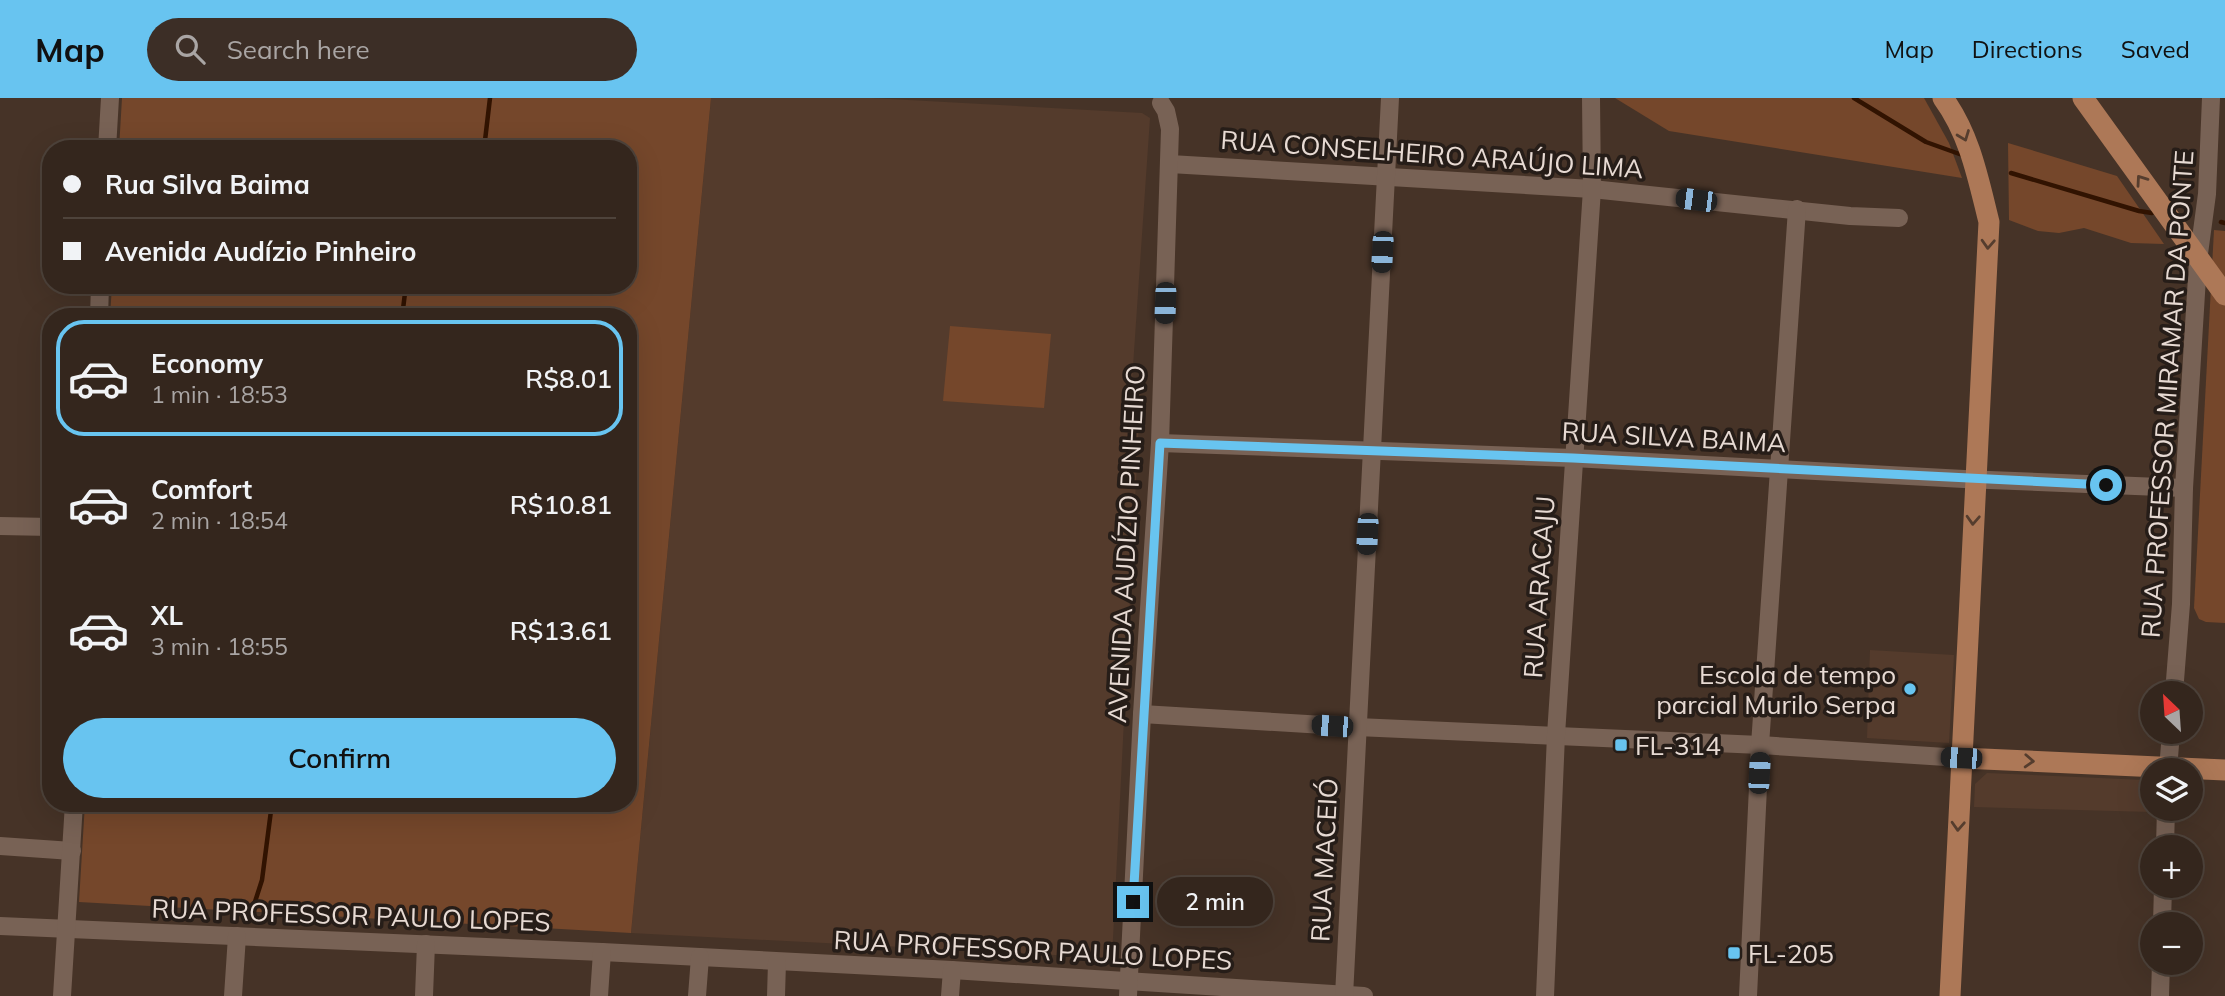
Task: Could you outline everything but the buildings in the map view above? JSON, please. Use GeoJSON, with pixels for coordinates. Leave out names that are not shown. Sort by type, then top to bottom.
{"type":"FeatureCollection","features":[{"type":"Feature","properties":{"kind":"main road"},"geometry":{"type":"LineString","coordinates":[[1943,98],[1956,117],[1976,167],[1989,222],[1950,996]]}},
{"type":"Feature","properties":{"kind":"main road"},"geometry":{"type":"LineString","coordinates":[[2083,98],[2225,295]]}},
{"type":"Feature","properties":{"kind":"main road"},"geometry":{"type":"LineString","coordinates":[[1961,758],[2140,768]]}},
{"type":"Feature","properties":{"kind":"main road"},"geometry":{"type":"LineString","coordinates":[[2203,770],[2225,770]]}},
{"type":"Feature","properties":{"kind":"street"},"geometry":{"type":"LineString","coordinates":[[108,140],[110,98]]}},
{"type":"Feature","properties":{"kind":"street","name":"RUA MACEIÓ"},"geometry":{"type":"LineString","coordinates":[[1344,996],[1390,98]]}},
{"type":"Feature","properties":{"kind":"street","name":"RUA ARACAJU"},"geometry":{"type":"LineString","coordinates":[[1545,996],[1556,735],[1592,189],[1591,98]]}},
{"type":"Feature","properties":{"kind":"street","name":"RUA PROFESSOR MIRAMAR DA PONTE"},"geometry":{"type":"LineString","coordinates":[[2175,681],[2198,261],[2207,194],[2211,98]]}},
{"type":"Feature","properties":{"kind":"street","name":"AVENIDA AUDÍZIO PINHEIRO"},"geometry":{"type":"LineString","coordinates":[[1128,989],[1142,714],[1160,443],[1170,164],[1170,129],[1166,111],[1158,100]]}},
{"type":"Feature","properties":{"kind":"street","name":"RUA CONSELHEIRO ARAÚJO LIMA"},"geometry":{"type":"LineString","coordinates":[[1170,164],[1592,189],[1850,216],[1899,218]]}},
{"type":"Feature","properties":{"kind":"street"},"geometry":{"type":"LineString","coordinates":[[1748,996],[1760,745],[1797,209]]}},
{"type":"Feature","properties":{"kind":"street","name":"RUA SILVA BAIMA"},"geometry":{"type":"LineString","coordinates":[[1160,443],[1573,458],[2184,488]]}},
{"type":"Feature","properties":{"kind":"street"},"geometry":{"type":"LineString","coordinates":[[0,526],[42,527]]}},
{"type":"Feature","properties":{"kind":"street"},"geometry":{"type":"LineString","coordinates":[[1142,714],[1357,727],[1760,745],[1961,758]]}},
{"type":"Feature","properties":{"kind":"street"},"geometry":{"type":"LineString","coordinates":[[62,996],[74,812]]}},
{"type":"Feature","properties":{"kind":"street"},"geometry":{"type":"LineString","coordinates":[[0,846],[72,851]]}},
{"type":"Feature","properties":{"kind":"street","name":"RUA PROFESSOR PAULO LOPES"},"geometry":{"type":"LineString","coordinates":[[0,926],[952,970],[1128,989],[1364,996]]}},
{"type":"Feature","properties":{"kind":"street"},"geometry":{"type":"LineString","coordinates":[[233,996],[237,936]]}},
{"type":"Feature","properties":{"kind":"street"},"geometry":{"type":"LineString","coordinates":[[424,996],[426,944]]}},
{"type":"Feature","properties":{"kind":"street"},"geometry":{"type":"LineString","coordinates":[[599,996],[602,952]]}},
{"type":"Feature","properties":{"kind":"street"},"geometry":{"type":"LineString","coordinates":[[696,996],[699,957]]}},
{"type":"Feature","properties":{"kind":"street"},"geometry":{"type":"LineString","coordinates":[[776,996],[777,962]]}},
{"type":"Feature","properties":{"kind":"street"},"geometry":{"type":"LineString","coordinates":[[950,996],[952,970]]}},
{"type":"Feature","properties":{"kind":"street"},"geometry":{"type":"LineString","coordinates":[[2160,996],[2161,975]]}},
{"type":"Feature","properties":{"kind":"shaded area"},"geometry":{"type":"Polygon","coordinates":[[[122,98],[711,98],[631,933],[79,902],[84,812],[637,812],[637,308],[111,308],[111,294],[637,294],[637,140],[120,140],[122,98]]]}},
{"type":"Feature","properties":{"kind":"shaded area"},"geometry":{"type":"Polygon","coordinates":[[[711,98],[872,98],[1142,113],[1150,118],[1132,381],[1141,382],[1112,958],[631,933],[711,98]]]}},
{"type":"Feature","properties":{"kind":"shaded area"},"geometry":{"type":"Polygon","coordinates":[[[1615,98],[1924,98],[1949,143],[1962,178],[1669,131],[1615,98]]]}},
{"type":"Feature","properties":{"kind":"shaded area"},"geometry":{"type":"Polygon","coordinates":[[[2008,143],[2117,176],[2164,244],[2131,243],[2084,228],[2059,233],[2038,231],[2009,220],[2008,143]]]}},
{"type":"Feature","properties":{"kind":"shaded area"},"geometry":{"type":"Polygon","coordinates":[[[2214,230],[2225,231],[2225,623],[2199,619],[2194,608],[2214,230]]]}},
{"type":"Feature","properties":{"kind":"shaded area"},"geometry":{"type":"Polygon","coordinates":[[[950,326],[1051,334],[1044,408],[943,401],[950,326]]]}},
{"type":"Feature","properties":{"kind":"shaded area","name":"Escola de tempo parcial Murilo Serpa"},"geometry":{"type":"Polygon","coordinates":[[[1870,650],[1954,655],[1949,743],[1867,738],[1870,650]]]}},
{"type":"Feature","properties":{"kind":"shaded area"},"geometry":{"type":"Polygon","coordinates":[[[1987,773],[2140,780],[2140,812],[1974,807],[1975,784],[1987,773]]]}},
{"type":"Feature","properties":{"kind":"waterway"},"geometry":{"type":"LineString","coordinates":[[485,140],[490,98]]}},
{"type":"Feature","properties":{"kind":"waterway"},"geometry":{"type":"LineString","coordinates":[[1854,98],[1926,142],[1965,156]]}},
{"type":"Feature","properties":{"kind":"waterway"},"geometry":{"type":"LineString","coordinates":[[2011,173],[2152,213]]}},
{"type":"Feature","properties":{"kind":"waterway"},"geometry":{"type":"LineString","coordinates":[[2221,222],[2225,223]]}},
{"type":"Feature","properties":{"kind":"waterway"},"geometry":{"type":"LineString","coordinates":[[403,308],[405,294]]}},
{"type":"Feature","properties":{"kind":"waterway"},"geometry":{"type":"LineString","coordinates":[[253,908],[262,880],[271,812]]}},
{"type":"Feature","properties":{"kind":"place","name":"Escola de tempo parcial Murilo Serpa"},"geometry":{"type":"Point","coordinates":[1910,689]}},
{"type":"Feature","properties":{"kind":"place","name":"FL-314"},"geometry":{"type":"Point","coordinates":[1621,745]}},
{"type":"Feature","properties":{"kind":"place","name":"FL-205"},"geometry":{"type":"Point","coordinates":[1734,953]}},
{"type":"Feature","properties":{"kind":"route"},"geometry":{"type":"LineString","coordinates":[[1133,902],[1160,443],[1573,458],[2106,485]]}}]}
